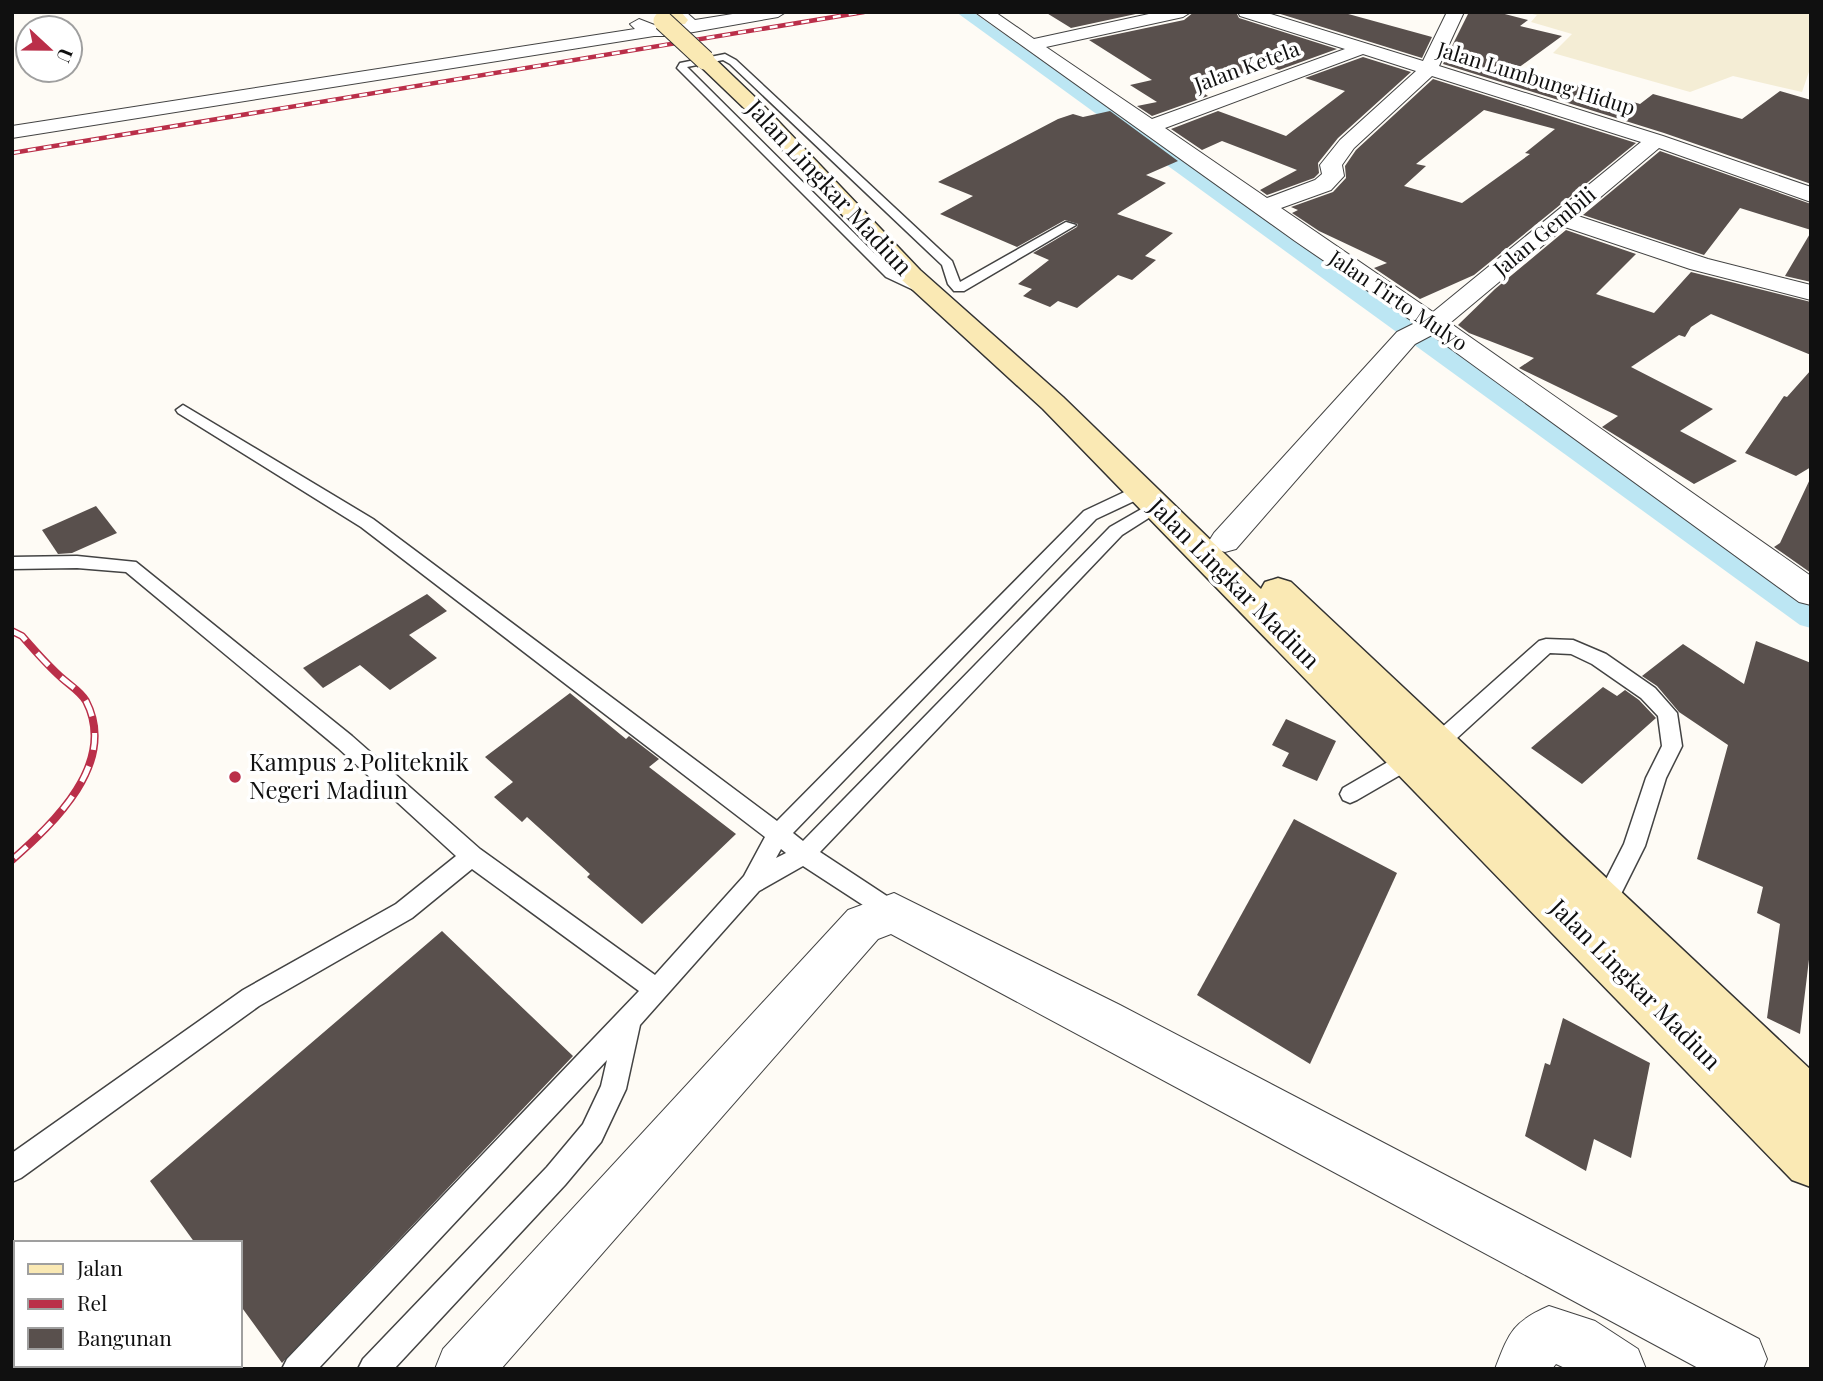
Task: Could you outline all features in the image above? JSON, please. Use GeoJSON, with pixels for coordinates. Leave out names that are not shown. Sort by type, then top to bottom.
{"type":"FeatureCollection","features":[{"type":"Feature","properties":{"kind":"main road","name":"Jalan Lingkar Madiun"},"geometry":{"type":"LineString","coordinates":[[653,12],[938,281],[1075,393],[1225,541],[1811,1161]]}},
{"type":"Feature","properties":{"kind":"main road","name":"Jalan Lingkar Madiun"},"geometry":{"type":"LineString","coordinates":[[670,12],[790,123],[1053,403],[1150,499],[1424,751],[1604,905],[1811,1105]]}},
{"type":"Feature","properties":{"kind":"street"},"geometry":{"type":"LineString","coordinates":[[626,12],[651,32]]}},
{"type":"Feature","properties":{"kind":"street"},"geometry":{"type":"LineString","coordinates":[[676,12],[691,26]]}},
{"type":"Feature","properties":{"kind":"street"},"geometry":{"type":"LineString","coordinates":[[12,132],[778,12]]}},
{"type":"Feature","properties":{"kind":"street","name":"Jalan Tirto Mulyo"},"geometry":{"type":"LineString","coordinates":[[984,12],[1264,206],[1423,329],[1811,593]]}},
{"type":"Feature","properties":{"kind":"street"},"geometry":{"type":"LineString","coordinates":[[1031,45],[1183,12]]}},
{"type":"Feature","properties":{"kind":"street","name":"Jalan Lumbung Hidup"},"geometry":{"type":"LineString","coordinates":[[1245,12],[1656,140],[1811,195]]}},
{"type":"Feature","properties":{"kind":"street"},"geometry":{"type":"LineString","coordinates":[[1264,206],[1322,185],[1333,176],[1331,165],[1348,144],[1427,70],[1456,12]]}},
{"type":"Feature","properties":{"kind":"street","name":"Jalan Ketela"},"geometry":{"type":"LineString","coordinates":[[1149,127],[1360,49]]}},
{"type":"Feature","properties":{"kind":"street","name":"Jalan Gembili"},"geometry":{"type":"LineString","coordinates":[[1225,541],[1423,329],[1656,140]]}},
{"type":"Feature","properties":{"kind":"street"},"geometry":{"type":"LineString","coordinates":[[1561,218],[1699,264],[1811,293]]}},
{"type":"Feature","properties":{"kind":"street"},"geometry":{"type":"LineString","coordinates":[[463,1369],[863,924],[894,913],[1104,1021],[1744,1366]]}},
{"type":"Feature","properties":{"kind":"street"},"geometry":{"type":"LineString","coordinates":[[1523,1369],[1534,1346],[1549,1334],[1576,1341],[1618,1369]]}},
{"type":"Feature","properties":{"kind":"lane"},"geometry":{"type":"LineString","coordinates":[[938,281],[948,264],[733,62],[725,57],[683,65],[682,68],[689,77],[891,274],[938,281],[1070,225]]}},
{"type":"Feature","properties":{"kind":"lane"},"geometry":{"type":"LineString","coordinates":[[183,410],[368,523],[804,854],[894,913]]}},
{"type":"Feature","properties":{"kind":"lane"},"geometry":{"type":"LineString","coordinates":[[297,1369],[628,1023],[752,883],[778,834],[1090,515],[1150,499]]}},
{"type":"Feature","properties":{"kind":"lane"},"geometry":{"type":"LineString","coordinates":[[752,883],[804,854],[1150,499]]}},
{"type":"Feature","properties":{"kind":"lane"},"geometry":{"type":"LineString","coordinates":[[12,563],[77,562],[130,566],[180,604],[345,742],[472,856],[657,990]]}},
{"type":"Feature","properties":{"kind":"lane"},"geometry":{"type":"LineString","coordinates":[[971,637],[998,654]]}},
{"type":"Feature","properties":{"kind":"lane"},"geometry":{"type":"LineString","coordinates":[[1350,794],[1424,751],[1546,646],[1573,647],[1599,659],[1648,692],[1667,713],[1672,746],[1656,778],[1634,846],[1604,905]]}},
{"type":"Feature","properties":{"kind":"lane"},"geometry":{"type":"LineString","coordinates":[[12,1169],[251,998],[404,911],[472,856]]}},
{"type":"Feature","properties":{"kind":"lane"},"geometry":{"type":"LineString","coordinates":[[373,1369],[556,1177],[592,1133],[612,1089],[628,1023]]}},
{"type":"Feature","properties":{"kind":"shaded area"},"geometry":{"type":"Polygon","coordinates":[[[1523,12],[1811,12],[1811,66],[1802,92],[1733,76],[1690,92],[1553,53],[1572,34],[1531,22],[1537,15],[1523,12]]]}},
{"type":"Feature","properties":{"kind":"building"},"geometry":{"type":"Polygon","coordinates":[[[1045,12],[1145,12],[1071,28],[1045,12]]]}},
{"type":"Feature","properties":{"kind":"building"},"geometry":{"type":"Polygon","coordinates":[[[1194,12],[1236,12],[1239,18],[1337,49],[1279,70],[1268,67],[1200,91],[1208,96],[1152,116],[1137,106],[1157,102],[1130,85],[1152,80],[1089,40],[1184,20],[1194,12]]]}},
{"type":"Feature","properties":{"kind":"building"},"geometry":{"type":"Polygon","coordinates":[[[1274,12],[1341,12],[1432,37],[1422,58],[1274,12]]]}},
{"type":"Feature","properties":{"kind":"building"},"geometry":{"type":"Polygon","coordinates":[[[1469,12],[1497,12],[1528,20],[1520,26],[1562,36],[1518,68],[1640,104],[1653,94],[1742,119],[1780,91],[1811,100],[1811,184],[1664,133],[1443,64],[1469,12]]]}},
{"type":"Feature","properties":{"kind":"building"},"geometry":{"type":"Polygon","coordinates":[[[1363,57],[1411,72],[1338,138],[1318,163],[1319,173],[1314,178],[1267,195],[1260,190],[1297,170],[1222,141],[1202,150],[1171,129],[1218,111],[1286,136],[1345,91],[1305,78],[1363,57]]]}},
{"type":"Feature","properties":{"kind":"building"},"geometry":{"type":"Polygon","coordinates":[[[1433,79],[1636,143],[1474,275],[1420,299],[1374,268],[1387,263],[1319,231],[1292,213],[1298,210],[1291,207],[1333,192],[1346,178],[1345,166],[1356,150],[1433,79]],[[1484,110],[1416,164],[1426,166],[1404,186],[1462,203],[1530,154],[1525,153],[1555,129],[1484,110]]]}},
{"type":"Feature","properties":{"kind":"building"},"geometry":{"type":"Polygon","coordinates":[[[1110,111],[1178,161],[1146,175],[1166,183],[1117,214],[1173,233],[1145,256],[1156,260],[1132,280],[1118,275],[1077,308],[1058,301],[1050,307],[1023,296],[1032,289],[1018,284],[1049,260],[1033,253],[1078,224],[1065,220],[1017,247],[940,214],[973,196],[938,182],[1058,119],[1073,114],[1083,117],[1110,111]]]}},
{"type":"Feature","properties":{"kind":"building"},"geometry":{"type":"Polygon","coordinates":[[[1660,151],[1811,204],[1811,230],[1740,208],[1704,255],[1583,215],[1660,151]]]}},
{"type":"Feature","properties":{"kind":"building"},"geometry":{"type":"Polygon","coordinates":[[[1566,230],[1636,254],[1596,294],[1654,313],[1691,272],[1811,302],[1811,355],[1711,314],[1691,327],[1685,337],[1679,335],[1631,367],[1713,409],[1680,431],[1737,461],[1694,484],[1602,427],[1618,416],[1519,368],[1534,358],[1469,333],[1458,325],[1495,289],[1566,230]]]}},
{"type":"Feature","properties":{"kind":"building"},"geometry":{"type":"Polygon","coordinates":[[[1811,232],[1811,282],[1785,276],[1811,232]]]}},
{"type":"Feature","properties":{"kind":"building"},"geometry":{"type":"Polygon","coordinates":[[[1811,370],[1811,467],[1796,476],[1745,453],[1784,396],[1787,397],[1811,370]]]}},
{"type":"Feature","properties":{"kind":"building"},"geometry":{"type":"Polygon","coordinates":[[[1811,477],[1811,573],[1774,547],[1780,543],[1811,477]]]}},
{"type":"Feature","properties":{"kind":"building"},"geometry":{"type":"Polygon","coordinates":[[[96,506],[117,533],[72,553],[58,554],[42,530],[96,506]]]}},
{"type":"Feature","properties":{"kind":"building"},"geometry":{"type":"Polygon","coordinates":[[[427,594],[447,611],[409,635],[437,658],[390,690],[360,665],[323,688],[303,668],[427,594]]]}},
{"type":"Feature","properties":{"kind":"building"},"geometry":{"type":"Polygon","coordinates":[[[1756,641],[1811,663],[1811,943],[1800,1034],[1767,1018],[1780,924],[1757,913],[1763,887],[1697,859],[1728,745],[1679,712],[1657,686],[1642,676],[1683,644],[1744,684],[1756,641]]]}},
{"type":"Feature","properties":{"kind":"building"},"geometry":{"type":"Polygon","coordinates":[[[1603,687],[1617,696],[1625,690],[1656,718],[1582,784],[1531,748],[1603,687]]]}},
{"type":"Feature","properties":{"kind":"building"},"geometry":{"type":"Polygon","coordinates":[[[570,693],[626,739],[629,736],[659,759],[649,767],[736,834],[642,924],[587,877],[590,874],[527,817],[522,822],[494,797],[513,782],[485,757],[570,693]]]}},
{"type":"Feature","properties":{"kind":"building"},"geometry":{"type":"Polygon","coordinates":[[[1286,719],[1336,741],[1317,781],[1282,766],[1289,753],[1272,745],[1286,719]]]}},
{"type":"Feature","properties":{"kind":"building"},"geometry":{"type":"Polygon","coordinates":[[[1294,819],[1397,873],[1310,1064],[1197,995],[1294,819]]]}},
{"type":"Feature","properties":{"kind":"building"},"geometry":{"type":"Polygon","coordinates":[[[442,931],[573,1056],[282,1363],[242,1308],[242,1241],[194,1241],[150,1181],[442,931]]]}},
{"type":"Feature","properties":{"kind":"building"},"geometry":{"type":"Polygon","coordinates":[[[1563,1018],[1650,1063],[1631,1158],[1594,1139],[1586,1171],[1525,1136],[1545,1063],[1550,1065],[1563,1018]]]}},
{"type":"Feature","properties":{"kind":"waterway"},"geometry":{"type":"LineString","coordinates":[[963,12],[1811,617]]}},
{"type":"Feature","properties":{"kind":"railway"},"geometry":{"type":"LineString","coordinates":[[12,153],[864,12]]}},
{"type":"Feature","properties":{"kind":"railway"},"geometry":{"type":"LineString","coordinates":[[12,631],[22,636],[52,669],[79,692],[86,701],[94,724],[94,747],[88,769],[77,790],[46,828],[12,860]]}},
{"type":"Feature","properties":{"kind":"place","name":"Kampus 2 Politeknik Negeri Madiun"},"geometry":{"type":"Point","coordinates":[235,777]}}]}
